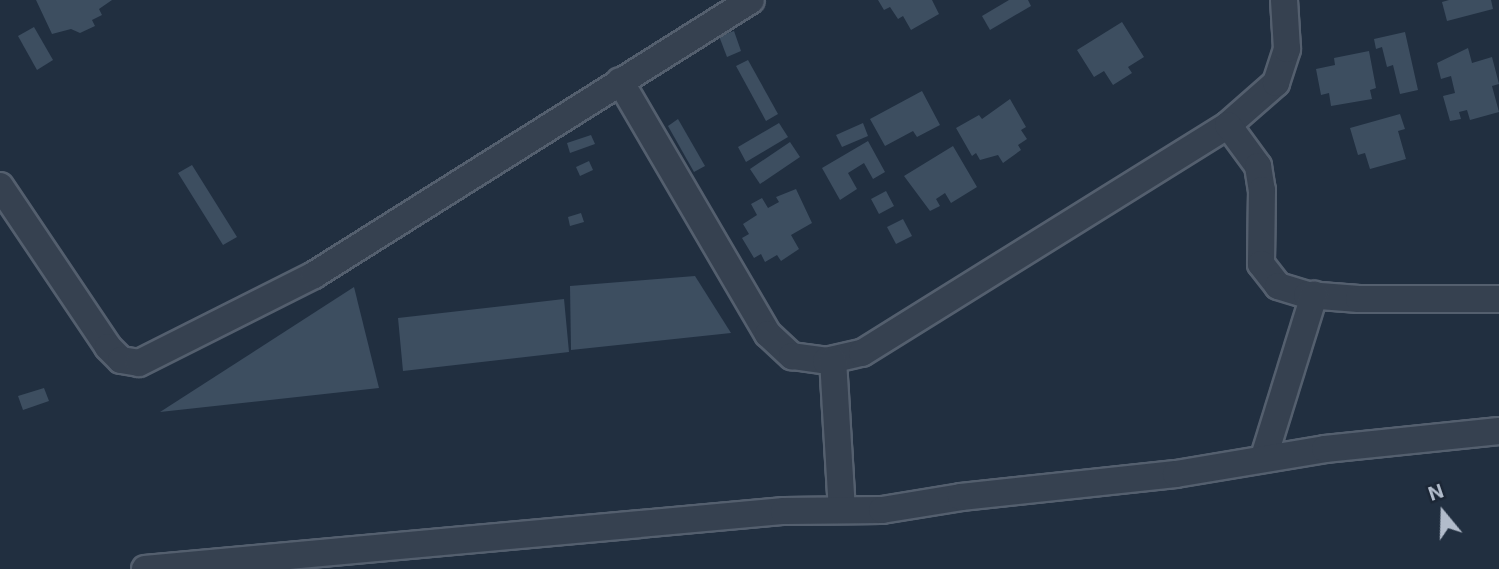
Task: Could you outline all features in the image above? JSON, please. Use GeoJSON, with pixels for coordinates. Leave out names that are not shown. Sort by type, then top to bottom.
{"type":"FeatureCollection","features":[{"type":"Feature","properties":{"kind":"street"},"geometry":{"type":"LineString","coordinates":[[0,186],[108,347],[121,360],[139,363],[314,275],[751,0]]}},
{"type":"Feature","properties":{"kind":"street"},"geometry":{"type":"LineString","coordinates":[[620,81],[768,334],[792,356],[833,360],[862,354],[1228,125],[1276,83],[1287,49],[1284,0]]}},
{"type":"Feature","properties":{"kind":"street"},"geometry":{"type":"LineString","coordinates":[[1228,125],[1258,166],[1262,190],[1261,264],[1278,286],[1314,295],[1499,299]]}},
{"type":"Feature","properties":{"kind":"street"},"geometry":{"type":"LineString","coordinates":[[1264,457],[1314,295]]}},
{"type":"Feature","properties":{"kind":"street"},"geometry":{"type":"LineString","coordinates":[[833,360],[842,510]]}},
{"type":"Feature","properties":{"kind":"street"},"geometry":{"type":"LineString","coordinates":[[145,569],[309,558],[784,511],[882,510],[1176,474],[1264,457],[1499,431]]}},
{"type":"Feature","properties":{"kind":"building"},"geometry":{"type":"Polygon","coordinates":[[[36,0],[112,0],[99,9],[102,15],[92,20],[95,26],[80,33],[71,29],[52,34],[36,0]]]}},
{"type":"Feature","properties":{"kind":"building"},"geometry":{"type":"Polygon","coordinates":[[[878,0],[932,0],[939,14],[911,30],[903,16],[898,19],[890,7],[884,10],[878,0]]]}},
{"type":"Feature","properties":{"kind":"building"},"geometry":{"type":"Polygon","coordinates":[[[1009,0],[1028,0],[1031,6],[990,30],[982,16],[1009,0]]]}},
{"type":"Feature","properties":{"kind":"building"},"geometry":{"type":"Polygon","coordinates":[[[1491,0],[1493,9],[1447,21],[1442,2],[1491,0]]]}},
{"type":"Feature","properties":{"kind":"building"},"geometry":{"type":"Polygon","coordinates":[[[1122,22],[1144,57],[1128,67],[1132,73],[1113,85],[1104,71],[1094,77],[1077,50],[1122,22]]]}},
{"type":"Feature","properties":{"kind":"building"},"geometry":{"type":"Polygon","coordinates":[[[34,27],[53,60],[37,70],[18,36],[34,27]]]}},
{"type":"Feature","properties":{"kind":"building"},"geometry":{"type":"Polygon","coordinates":[[[734,31],[741,51],[727,57],[719,36],[734,31]]]}},
{"type":"Feature","properties":{"kind":"building"},"geometry":{"type":"Polygon","coordinates":[[[1405,32],[1418,90],[1400,94],[1393,65],[1387,67],[1382,47],[1376,49],[1374,39],[1405,32]]]}},
{"type":"Feature","properties":{"kind":"building"},"geometry":{"type":"Polygon","coordinates":[[[1468,48],[1472,63],[1492,57],[1499,84],[1492,86],[1499,112],[1470,120],[1467,110],[1459,112],[1461,119],[1450,121],[1443,96],[1455,93],[1451,76],[1441,79],[1437,63],[1468,48]]]}},
{"type":"Feature","properties":{"kind":"building"},"geometry":{"type":"Polygon","coordinates":[[[1369,51],[1376,88],[1370,90],[1372,99],[1331,106],[1329,93],[1321,95],[1316,69],[1335,65],[1334,58],[1369,51]]]}},
{"type":"Feature","properties":{"kind":"building"},"geometry":{"type":"Polygon","coordinates":[[[748,60],[778,114],[766,121],[736,66],[748,60]]]}},
{"type":"Feature","properties":{"kind":"building"},"geometry":{"type":"Polygon","coordinates":[[[922,91],[940,125],[917,137],[913,131],[885,146],[870,119],[922,91]]]}},
{"type":"Feature","properties":{"kind":"building"},"geometry":{"type":"Polygon","coordinates":[[[1010,99],[1026,127],[1021,130],[1027,139],[1018,145],[1021,150],[1003,163],[998,155],[980,160],[976,153],[972,156],[956,128],[979,115],[982,119],[1010,99]]]}},
{"type":"Feature","properties":{"kind":"building"},"geometry":{"type":"Polygon","coordinates":[[[1400,114],[1405,129],[1398,131],[1406,159],[1370,169],[1365,153],[1358,155],[1350,128],[1400,114]]]}},
{"type":"Feature","properties":{"kind":"building"},"geometry":{"type":"Polygon","coordinates":[[[678,119],[705,166],[694,172],[668,126],[678,119]]]}},
{"type":"Feature","properties":{"kind":"building"},"geometry":{"type":"Polygon","coordinates":[[[779,123],[788,137],[746,162],[738,147],[779,123]]]}},
{"type":"Feature","properties":{"kind":"building"},"geometry":{"type":"Polygon","coordinates":[[[863,123],[868,136],[842,147],[836,135],[863,123]]]}},
{"type":"Feature","properties":{"kind":"building"},"geometry":{"type":"Polygon","coordinates":[[[591,135],[595,144],[570,153],[567,143],[591,135]]]}},
{"type":"Feature","properties":{"kind":"building"},"geometry":{"type":"Polygon","coordinates":[[[868,141],[885,172],[873,179],[864,163],[848,173],[857,189],[840,200],[822,168],[868,141]]]}},
{"type":"Feature","properties":{"kind":"building"},"geometry":{"type":"Polygon","coordinates":[[[790,142],[800,157],[760,184],[750,169],[790,142]]]}},
{"type":"Feature","properties":{"kind":"building"},"geometry":{"type":"Polygon","coordinates":[[[953,146],[977,187],[951,203],[945,193],[936,199],[940,206],[930,211],[904,176],[953,146]]]}},
{"type":"Feature","properties":{"kind":"building"},"geometry":{"type":"Polygon","coordinates":[[[589,161],[593,170],[580,176],[576,167],[589,161]]]}},
{"type":"Feature","properties":{"kind":"building"},"geometry":{"type":"Polygon","coordinates":[[[192,165],[237,237],[223,245],[178,173],[192,165]]]}},
{"type":"Feature","properties":{"kind":"building"},"geometry":{"type":"Polygon","coordinates":[[[796,189],[812,223],[791,235],[799,249],[781,261],[777,255],[765,262],[761,254],[754,258],[742,238],[749,234],[743,224],[757,215],[751,204],[762,198],[768,208],[779,202],[776,197],[796,189]]]}},
{"type":"Feature","properties":{"kind":"building"},"geometry":{"type":"Polygon","coordinates":[[[886,191],[894,206],[879,214],[871,199],[886,191]]]}},
{"type":"Feature","properties":{"kind":"building"},"geometry":{"type":"Polygon","coordinates":[[[581,213],[584,222],[570,226],[568,217],[581,213]]]}},
{"type":"Feature","properties":{"kind":"building"},"geometry":{"type":"Polygon","coordinates":[[[903,219],[912,236],[896,244],[887,227],[903,219]]]}},
{"type":"Feature","properties":{"kind":"building"},"geometry":{"type":"Polygon","coordinates":[[[695,276],[731,333],[571,350],[570,286],[695,276]]]}},
{"type":"Feature","properties":{"kind":"building"},"geometry":{"type":"Polygon","coordinates":[[[354,287],[379,388],[160,412],[354,287]]]}},
{"type":"Feature","properties":{"kind":"building"},"geometry":{"type":"Polygon","coordinates":[[[564,299],[569,352],[403,371],[398,318],[564,299]]]}},
{"type":"Feature","properties":{"kind":"building"},"geometry":{"type":"Polygon","coordinates":[[[44,388],[49,401],[23,410],[18,396],[44,388]]]}}]}
